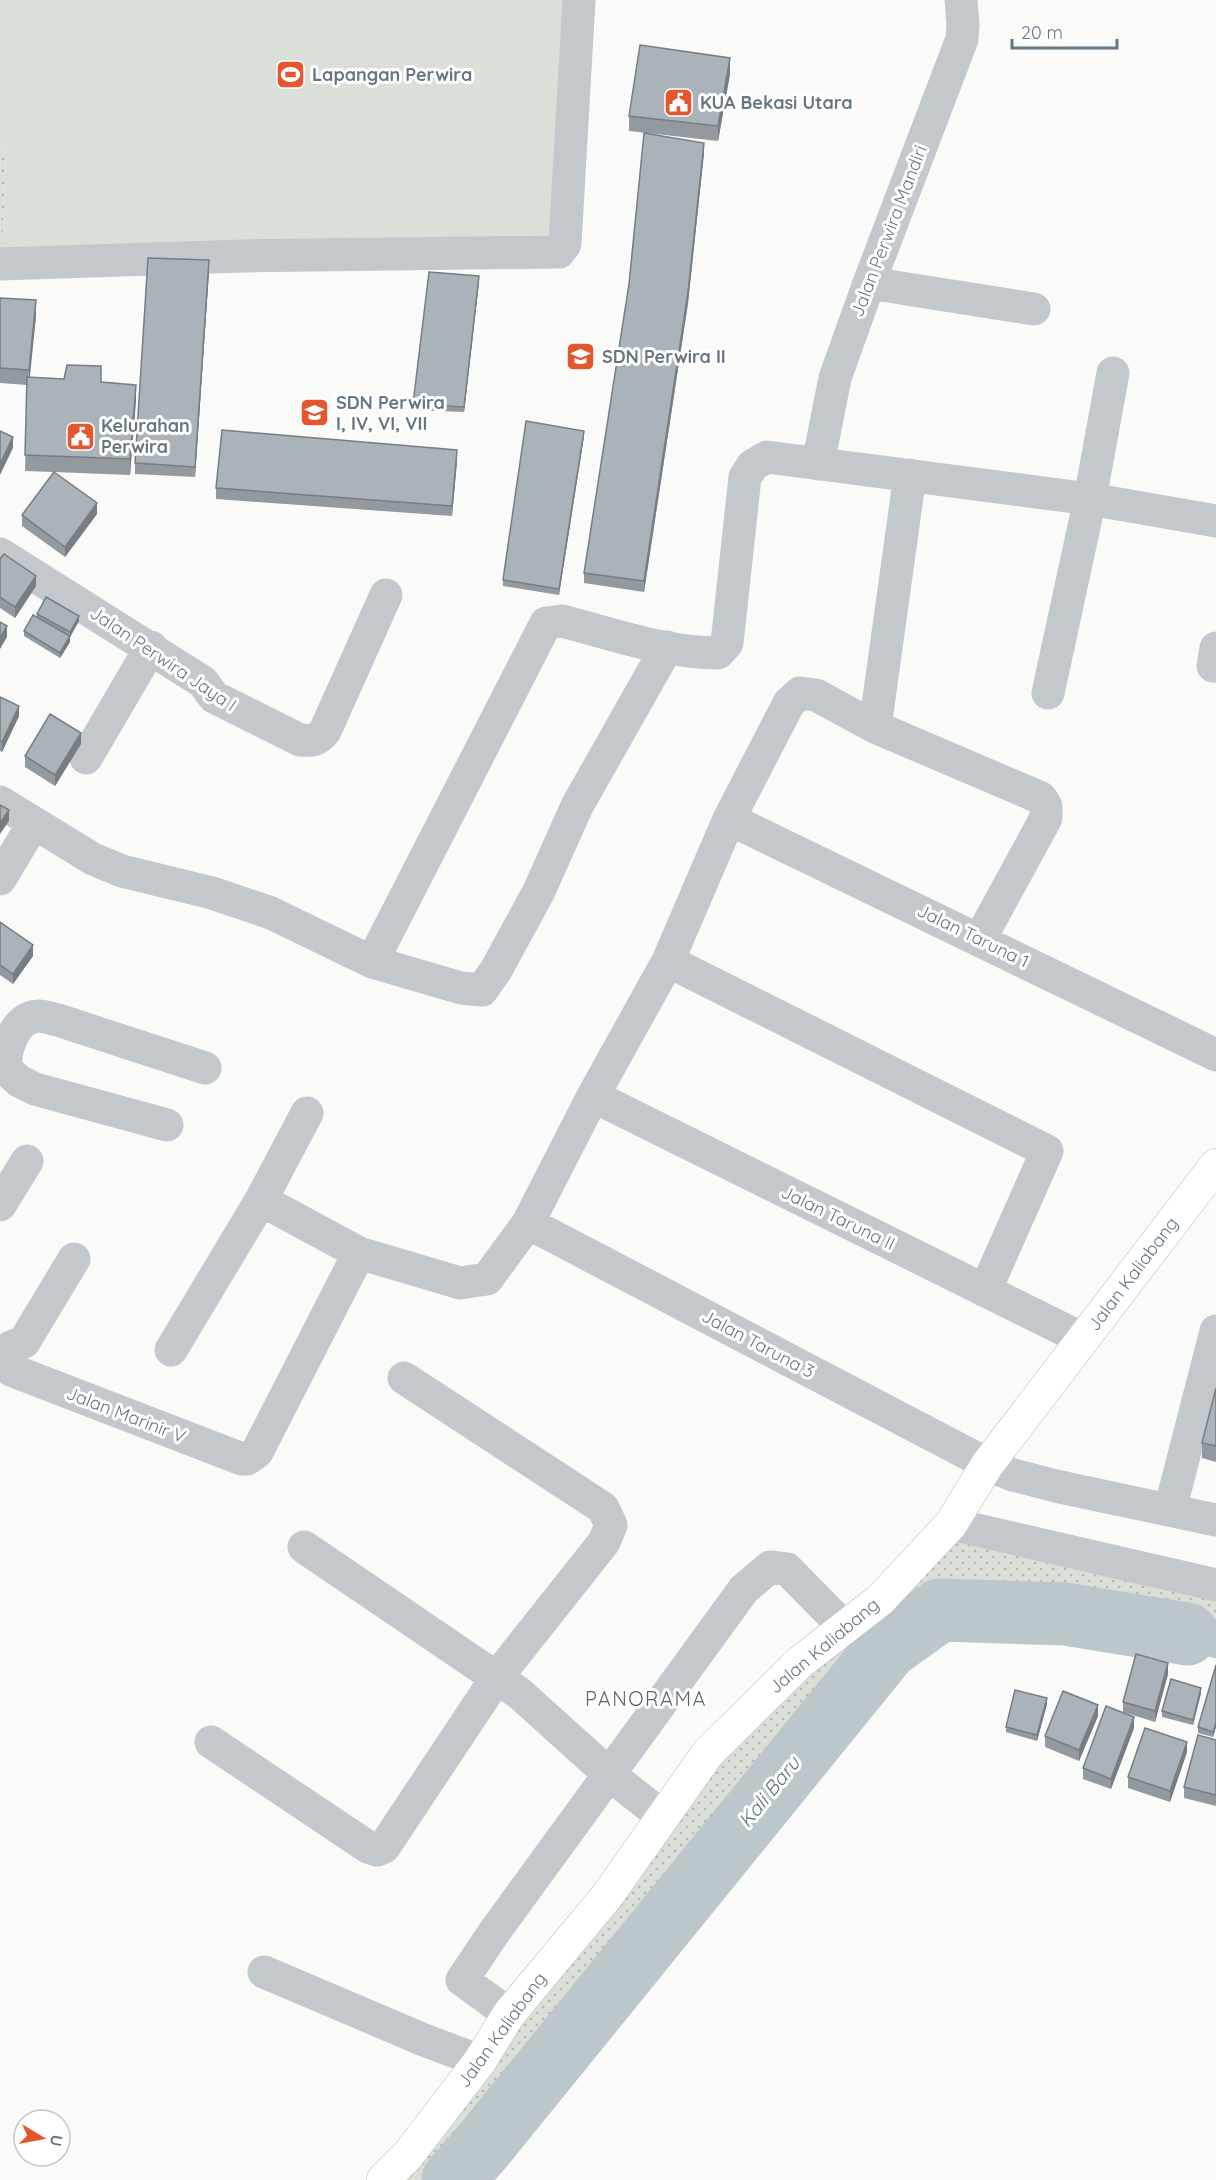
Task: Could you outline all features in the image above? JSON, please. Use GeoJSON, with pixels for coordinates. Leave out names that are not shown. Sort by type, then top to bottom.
{"type":"FeatureCollection","features":[{"type":"Feature","properties":{"kind":"main road","name":"Jalan Kaliabang"},"geometry":{"type":"LineString","coordinates":[[383,2180],[408,2155],[480,2061],[509,2014],[607,1896],[708,1753],[799,1663],[880,1600],[951,1524],[987,1465],[1216,1164]]}},
{"type":"Feature","properties":{"kind":"street"},"geometry":{"type":"LineString","coordinates":[[0,264],[244,256],[559,252],[565,244],[579,0]]}},
{"type":"Feature","properties":{"kind":"street","name":"Jalan Perwira Mandiri"},"geometry":{"type":"LineString","coordinates":[[818,464],[835,378],[962,39],[961,0]]}},
{"type":"Feature","properties":{"kind":"street"},"geometry":{"type":"LineString","coordinates":[[869,283],[1034,309]]}},
{"type":"Feature","properties":{"kind":"street"},"geometry":{"type":"LineString","coordinates":[[1048,693],[1090,499],[1113,373]]}},
{"type":"Feature","properties":{"kind":"street"},"geometry":{"type":"LineString","coordinates":[[372,962],[546,622],[562,621],[667,647],[718,653],[727,643],[745,477],[753,465],[767,457],[1090,499],[1216,521]]}},
{"type":"Feature","properties":{"kind":"street"},"geometry":{"type":"LineString","coordinates":[[875,727],[910,475]]}},
{"type":"Feature","properties":{"kind":"street","name":"Jalan Perwira Jaya I"},"geometry":{"type":"LineString","coordinates":[[0,554],[151,647],[203,682],[214,698],[300,740],[312,741],[319,738],[325,731],[387,595]]}},
{"type":"Feature","properties":{"kind":"street"},"geometry":{"type":"LineString","coordinates":[[86,758],[151,647]]}},
{"type":"Feature","properties":{"kind":"street"},"geometry":{"type":"LineString","coordinates":[[0,802],[93,859],[122,871],[212,893],[271,913],[372,962],[460,988],[482,990],[496,970],[538,891],[576,806],[667,647]]}},
{"type":"Feature","properties":{"kind":"street"},"geometry":{"type":"LineString","coordinates":[[261,1200],[359,1253],[460,1283],[486,1279],[528,1223],[593,1096],[668,961],[729,819],[789,703],[801,693],[816,695],[875,727],[1041,798],[1046,806],[1046,818],[980,939]]}},
{"type":"Feature","properties":{"kind":"street","name":"Jalan Taruna 1"},"geometry":{"type":"LineString","coordinates":[[729,819],[1216,1055]]}},
{"type":"Feature","properties":{"kind":"street"},"geometry":{"type":"LineString","coordinates":[[0,879],[33,824]]}},
{"type":"Feature","properties":{"kind":"street"},"geometry":{"type":"LineString","coordinates":[[668,961],[1047,1151],[985,1291]]}},
{"type":"Feature","properties":{"kind":"street"},"geometry":{"type":"LineString","coordinates":[[167,1125],[35,1089],[19,1081],[6,1069],[4,1056],[6,1030],[37,1016],[58,1020],[205,1068]]}},
{"type":"Feature","properties":{"kind":"street","name":"Jalan Taruna II"},"geometry":{"type":"LineString","coordinates":[[593,1096],[1083,1339]]}},
{"type":"Feature","properties":{"kind":"street"},"geometry":{"type":"LineString","coordinates":[[171,1350],[261,1200],[307,1113]]}},
{"type":"Feature","properties":{"kind":"street"},"geometry":{"type":"LineString","coordinates":[[0,1205],[27,1161]]}},
{"type":"Feature","properties":{"kind":"street","name":"Jalan Taruna 3"},"geometry":{"type":"LineString","coordinates":[[528,1223],[987,1465],[1013,1475],[1059,1487],[1216,1520]]}},
{"type":"Feature","properties":{"kind":"street","name":"Jalan Marinir V"},"geometry":{"type":"LineString","coordinates":[[6,1363],[242,1460],[247,1459],[257,1452],[359,1253]]}},
{"type":"Feature","properties":{"kind":"street"},"geometry":{"type":"LineString","coordinates":[[6,1363],[24,1342],[74,1259]]}},
{"type":"Feature","properties":{"kind":"street"},"geometry":{"type":"LineString","coordinates":[[1170,1510],[1216,1331]]}},
{"type":"Feature","properties":{"kind":"street"},"geometry":{"type":"LineString","coordinates":[[211,1742],[368,1847],[377,1850],[384,1847],[497,1677],[604,1542],[611,1525],[603,1508],[404,1378]]}},
{"type":"Feature","properties":{"kind":"street"},"geometry":{"type":"LineString","coordinates":[[951,1524],[1216,1585]]}},
{"type":"Feature","properties":{"kind":"street"},"geometry":{"type":"LineString","coordinates":[[304,1547],[519,1693],[610,1775],[662,1816]]}},
{"type":"Feature","properties":{"kind":"street"},"geometry":{"type":"LineString","coordinates":[[509,2014],[462,1980],[495,1930],[744,1589],[770,1567],[787,1569],[845,1628]]}},
{"type":"Feature","properties":{"kind":"street"},"geometry":{"type":"LineString","coordinates":[[264,1972],[424,2040],[480,2061]]}},
{"type":"Feature","properties":{"kind":"shaded area","name":"Lapangan Perwira"},"geometry":{"type":"Polygon","coordinates":[[[0,0],[579,0],[565,244],[2,265],[6,151],[0,149],[0,0]]]}},
{"type":"Feature","properties":{"kind":"shaded area"},"geometry":{"type":"Polygon","coordinates":[[[0,149],[6,151],[2,264],[0,264],[0,149]]]}},
{"type":"Feature","properties":{"kind":"shaded area"},"geometry":{"type":"Polygon","coordinates":[[[951,1524],[1216,1585],[1216,1638],[1065,1614],[940,1610],[887,1648],[451,2180],[383,2180],[661,1816],[951,1524]]]}},
{"type":"Feature","properties":{"kind":"building","name":"KUA Bekasi Utara"},"geometry":{"type":"Polygon","coordinates":[[[640,45],[730,58],[718,126],[629,116],[640,45]]]}},
{"type":"Feature","properties":{"kind":"building"},"geometry":{"type":"Polygon","coordinates":[[[644,133],[704,143],[688,292],[644,581],[584,573],[629,284],[644,133]]]}},
{"type":"Feature","properties":{"kind":"building"},"geometry":{"type":"Polygon","coordinates":[[[148,258],[209,260],[195,467],[135,463],[148,258]]]}},
{"type":"Feature","properties":{"kind":"building"},"geometry":{"type":"Polygon","coordinates":[[[429,272],[479,276],[464,407],[413,404],[429,272]]]}},
{"type":"Feature","properties":{"kind":"building"},"geometry":{"type":"Polygon","coordinates":[[[0,298],[36,300],[29,370],[0,368],[0,298]]]}},
{"type":"Feature","properties":{"kind":"building","name":"Kelurahan Perwira"},"geometry":{"type":"Polygon","coordinates":[[[67,365],[101,366],[101,382],[136,385],[130,459],[25,455],[27,377],[64,379],[67,365]]]}},
{"type":"Feature","properties":{"kind":"building"},"geometry":{"type":"Polygon","coordinates":[[[526,421],[584,431],[559,589],[503,580],[526,421]]]}},
{"type":"Feature","properties":{"kind":"building"},"geometry":{"type":"Polygon","coordinates":[[[222,430],[457,450],[452,506],[216,488],[222,430]]]}},
{"type":"Feature","properties":{"kind":"building"},"geometry":{"type":"Polygon","coordinates":[[[0,431],[13,437],[0,464],[0,431]]]}},
{"type":"Feature","properties":{"kind":"building"},"geometry":{"type":"Polygon","coordinates":[[[54,472],[97,503],[65,547],[22,515],[54,472]]]}},
{"type":"Feature","properties":{"kind":"building"},"geometry":{"type":"Polygon","coordinates":[[[4,554],[36,576],[15,607],[0,597],[0,559],[4,554]]]}},
{"type":"Feature","properties":{"kind":"building"},"geometry":{"type":"Polygon","coordinates":[[[46,597],[79,616],[70,632],[37,614],[46,597]]]}},
{"type":"Feature","properties":{"kind":"building"},"geometry":{"type":"Polygon","coordinates":[[[33,615],[70,636],[60,653],[24,631],[33,615]]]}},
{"type":"Feature","properties":{"kind":"building"},"geometry":{"type":"Polygon","coordinates":[[[0,622],[7,626],[0,638],[0,622]]]}},
{"type":"Feature","properties":{"kind":"building"},"geometry":{"type":"Polygon","coordinates":[[[0,697],[19,706],[2,742],[0,741],[0,697]]]}},
{"type":"Feature","properties":{"kind":"building"},"geometry":{"type":"Polygon","coordinates":[[[50,714],[81,733],[55,775],[25,756],[50,714]]]}},
{"type":"Feature","properties":{"kind":"building"},"geometry":{"type":"Polygon","coordinates":[[[0,805],[9,810],[0,823],[0,805]]]}},
{"type":"Feature","properties":{"kind":"building"},"geometry":{"type":"Polygon","coordinates":[[[0,922],[33,945],[13,974],[0,965],[0,922]]]}},
{"type":"Feature","properties":{"kind":"building"},"geometry":{"type":"Polygon","coordinates":[[[1216,1388],[1216,1446],[1202,1443],[1216,1388]]]}},
{"type":"Feature","properties":{"kind":"building"},"geometry":{"type":"Polygon","coordinates":[[[1136,1654],[1168,1663],[1155,1711],[1123,1702],[1136,1654]]]}},
{"type":"Feature","properties":{"kind":"building"},"geometry":{"type":"Polygon","coordinates":[[[1216,1665],[1216,1722],[1213,1732],[1198,1727],[1216,1665]]]}},
{"type":"Feature","properties":{"kind":"building"},"geometry":{"type":"Polygon","coordinates":[[[1171,1679],[1201,1688],[1193,1720],[1162,1711],[1171,1679]]]}},
{"type":"Feature","properties":{"kind":"building"},"geometry":{"type":"Polygon","coordinates":[[[1015,1690],[1047,1698],[1037,1735],[1006,1727],[1015,1690]]]}},
{"type":"Feature","properties":{"kind":"building"},"geometry":{"type":"Polygon","coordinates":[[[1063,1691],[1098,1705],[1079,1750],[1045,1736],[1063,1691]]]}},
{"type":"Feature","properties":{"kind":"building"},"geometry":{"type":"Polygon","coordinates":[[[1106,1706],[1134,1717],[1111,1779],[1083,1768],[1106,1706]]]}},
{"type":"Feature","properties":{"kind":"building"},"geometry":{"type":"Polygon","coordinates":[[[1145,1728],[1187,1742],[1170,1791],[1128,1777],[1145,1728]]]}},
{"type":"Feature","properties":{"kind":"building"},"geometry":{"type":"Polygon","coordinates":[[[1198,1735],[1216,1740],[1216,1795],[1184,1787],[1198,1735]]]}},
{"type":"Feature","properties":{"kind":"waterway","name":"Kali Baru"},"geometry":{"type":"LineString","coordinates":[[453,2180],[887,1648],[940,1610],[1065,1614],[1187,1634]]}},
{"type":"Feature","properties":{"kind":"waterway"},"geometry":{"type":"LineString","coordinates":[[1187,1634],[1216,1639]]}},
{"type":"Feature","properties":{"kind":"place","name":"Lapangan Perwira"},"geometry":{"type":"Point","coordinates":[291,75]}},
{"type":"Feature","properties":{"kind":"place","name":"KUA Bekasi Utara"},"geometry":{"type":"Point","coordinates":[679,103]}},
{"type":"Feature","properties":{"kind":"place","name":"SDN Perwira II"},"geometry":{"type":"Point","coordinates":[581,357]}},
{"type":"Feature","properties":{"kind":"place","name":"SDN Perwira I, IV, VI, VII"},"geometry":{"type":"Point","coordinates":[315,413]}},
{"type":"Feature","properties":{"kind":"place","name":"Kelurahan Perwira"},"geometry":{"type":"Point","coordinates":[80,436]}},
{"type":"Feature","properties":{"kind":"district","name":"PANORAMA"},"geometry":{"type":"Point","coordinates":[646,1699]}}]}
